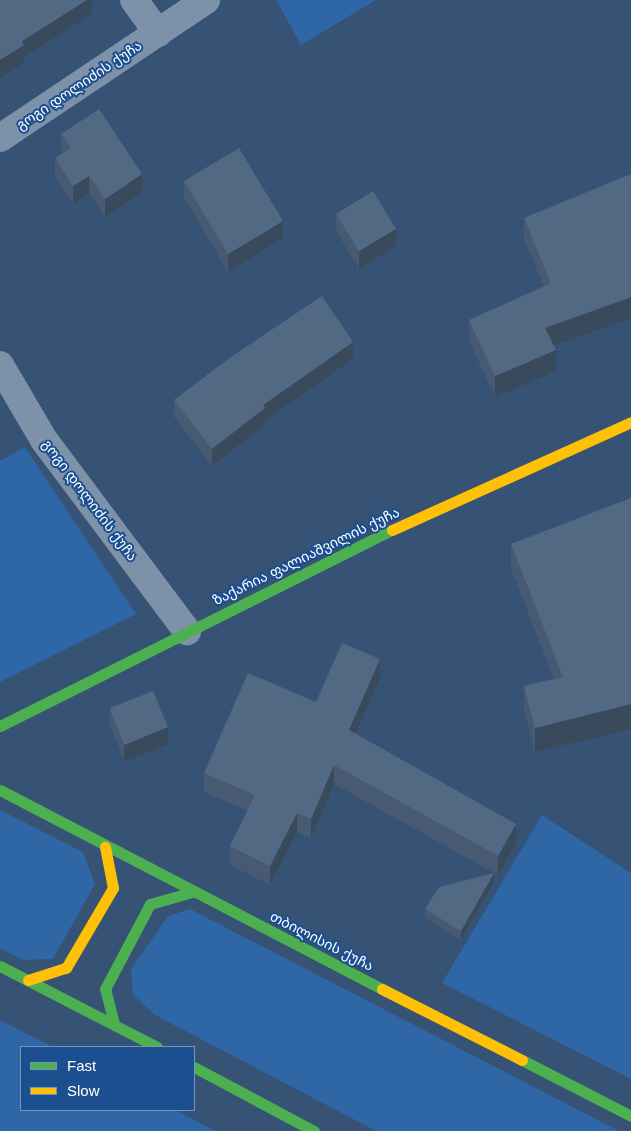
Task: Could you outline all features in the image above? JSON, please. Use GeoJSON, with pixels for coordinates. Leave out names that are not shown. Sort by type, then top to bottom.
{"type":"FeatureCollection","features":[{"type":"Feature","properties":{"kind":"main road","name":"ზაქარია ფალიაშვილის ქუჩა"},"geometry":{"type":"LineString","coordinates":[[0,726],[367,540],[631,422]]}},
{"type":"Feature","properties":{"kind":"main road","name":"თბილისის ქუჩა"},"geometry":{"type":"LineString","coordinates":[[0,790],[192,892],[631,1116]]}},
{"type":"Feature","properties":{"kind":"main road"},"geometry":{"type":"LineString","coordinates":[[28,980],[66,968],[114,888],[105,847]]}},
{"type":"Feature","properties":{"kind":"main road"},"geometry":{"type":"LineString","coordinates":[[114,1024],[105,989],[150,904],[192,892]]}},
{"type":"Feature","properties":{"kind":"main road"},"geometry":{"type":"LineString","coordinates":[[0,966],[155,1046]]}},
{"type":"Feature","properties":{"kind":"main road"},"geometry":{"type":"LineString","coordinates":[[195,1068],[314,1131]]}},
{"type":"Feature","properties":{"kind":"street","name":"გოგი დოლიძის ქუჩა"},"geometry":{"type":"LineString","coordinates":[[134,0],[158,33]]}},
{"type":"Feature","properties":{"kind":"street","name":"გოგი დოლიძის ქუჩა"},"geometry":{"type":"LineString","coordinates":[[0,138],[206,0]]}},
{"type":"Feature","properties":{"kind":"street","name":"გოგი დოლიძის ქუჩა"},"geometry":{"type":"LineString","coordinates":[[0,365],[44,440],[187,631]]}},
{"type":"Feature","properties":{"kind":"shaded area"},"geometry":{"type":"Polygon","coordinates":[[[276,0],[376,0],[301,45],[276,0]]]}},
{"type":"Feature","properties":{"kind":"shaded area"},"geometry":{"type":"Polygon","coordinates":[[[25,447],[136,614],[0,682],[0,461],[25,447]]]}},
{"type":"Feature","properties":{"kind":"shaded area"},"geometry":{"type":"Polygon","coordinates":[[[0,810],[83,852],[95,884],[53,959],[23,960],[0,948],[0,810]]]}},
{"type":"Feature","properties":{"kind":"shaded area"},"geometry":{"type":"Polygon","coordinates":[[[542,815],[631,873],[631,1079],[442,983],[542,815]]]}},
{"type":"Feature","properties":{"kind":"shaded area"},"geometry":{"type":"Polygon","coordinates":[[[190,909],[619,1131],[376,1131],[155,1015],[133,995],[131,969],[168,916],[190,909]]]}},
{"type":"Feature","properties":{"kind":"shaded area"},"geometry":{"type":"Polygon","coordinates":[[[0,1020],[51,1046],[20,1046],[20,1111],[177,1111],[216,1131],[0,1131],[0,1020]]]}},
{"type":"Feature","properties":{"kind":"building"},"geometry":{"type":"Polygon","coordinates":[[[0,0],[87,0],[22,41],[24,45],[0,60],[0,0]]]}},
{"type":"Feature","properties":{"kind":"building"},"geometry":{"type":"Polygon","coordinates":[[[99,109],[142,174],[105,199],[89,176],[73,186],[55,158],[71,148],[61,134],[99,109]]]}},
{"type":"Feature","properties":{"kind":"building"},"geometry":{"type":"Polygon","coordinates":[[[239,148],[283,221],[228,254],[184,181],[239,148]]]}},
{"type":"Feature","properties":{"kind":"building"},"geometry":{"type":"Polygon","coordinates":[[[631,174],[631,297],[545,328],[556,350],[495,376],[469,320],[551,283],[524,218],[631,174]]]}},
{"type":"Feature","properties":{"kind":"building"},"geometry":{"type":"Polygon","coordinates":[[[373,191],[396,229],[359,251],[336,214],[373,191]]]}},
{"type":"Feature","properties":{"kind":"building"},"geometry":{"type":"Polygon","coordinates":[[[322,296],[353,342],[263,405],[265,408],[212,449],[174,400],[228,359],[322,296]]]}},
{"type":"Feature","properties":{"kind":"building"},"geometry":{"type":"Polygon","coordinates":[[[631,498],[631,704],[535,728],[524,686],[563,677],[511,544],[631,498]]]}},
{"type":"Feature","properties":{"kind":"building"},"geometry":{"type":"Polygon","coordinates":[[[342,643],[380,659],[349,730],[516,824],[498,856],[334,765],[311,819],[297,813],[270,866],[230,846],[255,795],[204,773],[248,673],[316,702],[342,643]]]}},
{"type":"Feature","properties":{"kind":"building"},"geometry":{"type":"Polygon","coordinates":[[[153,691],[168,727],[124,745],[110,708],[153,691]]]}},
{"type":"Feature","properties":{"kind":"building"},"geometry":{"type":"Polygon","coordinates":[[[494,873],[461,931],[425,909],[439,887],[494,873]]]}},
{"type":"Feature","properties":{"kind":"traffic: fast"},"geometry":{"type":"LineString","coordinates":[[0,726],[392,530]]}},
{"type":"Feature","properties":{"kind":"traffic: fast"},"geometry":{"type":"LineString","coordinates":[[0,790],[382,989]]}},
{"type":"Feature","properties":{"kind":"traffic: fast"},"geometry":{"type":"LineString","coordinates":[[114,1024],[105,989],[150,904],[192,892]]}},
{"type":"Feature","properties":{"kind":"traffic: fast"},"geometry":{"type":"LineString","coordinates":[[0,966],[155,1046]]}},
{"type":"Feature","properties":{"kind":"traffic: fast"},"geometry":{"type":"LineString","coordinates":[[522,1060],[631,1116]]}},
{"type":"Feature","properties":{"kind":"traffic: fast"},"geometry":{"type":"LineString","coordinates":[[195,1068],[314,1131]]}},
{"type":"Feature","properties":{"kind":"traffic: slow"},"geometry":{"type":"LineString","coordinates":[[392,530],[631,422]]}},
{"type":"Feature","properties":{"kind":"traffic: slow"},"geometry":{"type":"LineString","coordinates":[[28,980],[66,968],[113,888],[105,847]]}},
{"type":"Feature","properties":{"kind":"traffic: slow"},"geometry":{"type":"LineString","coordinates":[[382,989],[522,1060]]}}]}
